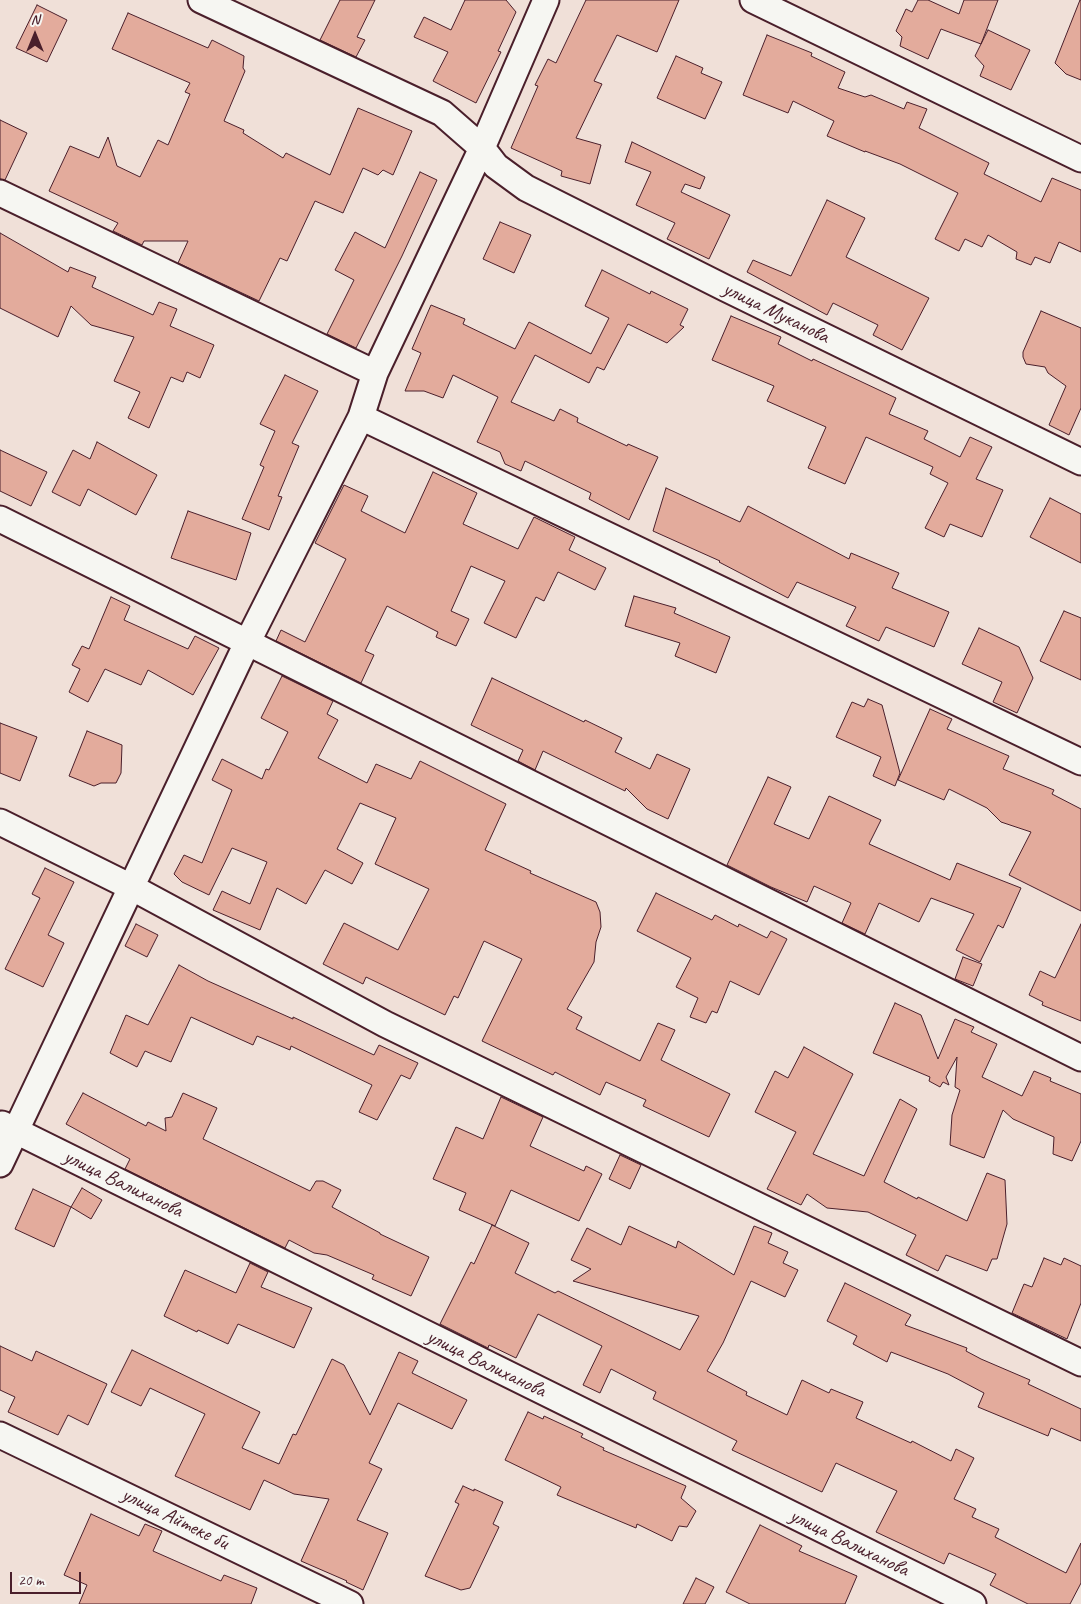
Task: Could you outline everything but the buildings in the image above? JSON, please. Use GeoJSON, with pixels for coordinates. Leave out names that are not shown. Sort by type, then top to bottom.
{"type":"FeatureCollection","features":[{"type":"Feature","properties":{"kind":"street","name":"улица Муканова"},"geometry":{"type":"LineString","coordinates":[[201,0],[442,113],[482,148],[496,166],[526,188],[743,297],[1081,462]]}},
{"type":"Feature","properties":{"kind":"street"},"geometry":{"type":"LineString","coordinates":[[0,1164],[8,1127],[131,888],[247,643],[361,416],[375,373],[482,148],[546,0]]}},
{"type":"Feature","properties":{"kind":"street"},"geometry":{"type":"LineString","coordinates":[[753,0],[1081,159]]}},
{"type":"Feature","properties":{"kind":"street"},"geometry":{"type":"LineString","coordinates":[[0,193],[375,373]]}},
{"type":"Feature","properties":{"kind":"street"},"geometry":{"type":"LineString","coordinates":[[361,416],[1081,762]]}},
{"type":"Feature","properties":{"kind":"street"},"geometry":{"type":"LineString","coordinates":[[0,520],[1081,1058]]}},
{"type":"Feature","properties":{"kind":"street"},"geometry":{"type":"LineString","coordinates":[[0,822],[131,888],[385,1024],[1081,1363]]}},
{"type":"Feature","properties":{"kind":"street","name":"улица Валиханова"},"geometry":{"type":"LineString","coordinates":[[8,1127],[973,1604]]}},
{"type":"Feature","properties":{"kind":"street","name":"улица Айтеке би"},"geometry":{"type":"LineString","coordinates":[[0,1435],[350,1604]]}}]}
